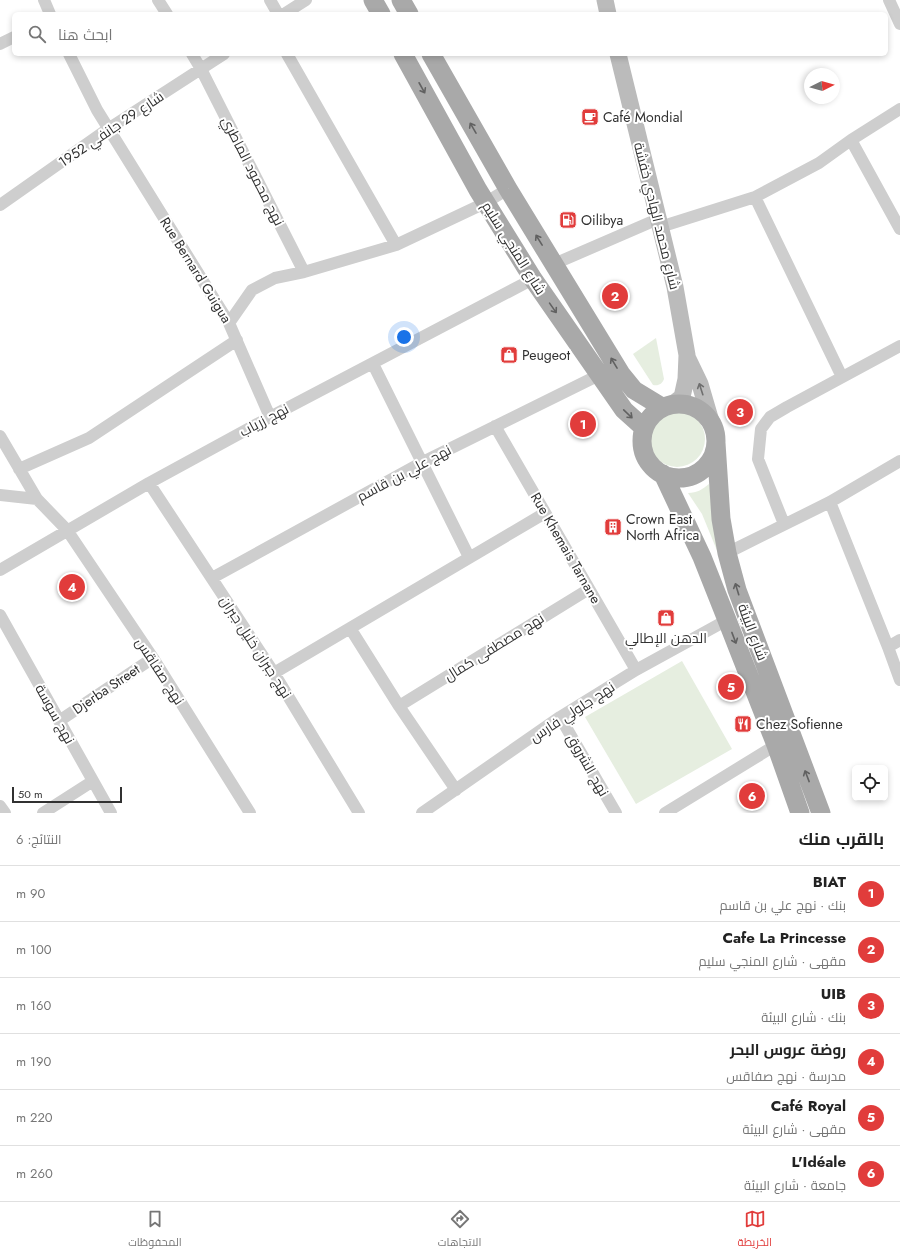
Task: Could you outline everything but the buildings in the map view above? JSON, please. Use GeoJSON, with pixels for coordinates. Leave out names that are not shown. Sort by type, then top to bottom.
{"type":"FeatureCollection","features":[{"type":"Feature","properties":{"kind":"main road"},"geometry":{"type":"LineString","coordinates":[[373,0],[380,12]]}},
{"type":"Feature","properties":{"kind":"main road"},"geometry":{"type":"LineString","coordinates":[[401,0],[408,12]]}},
{"type":"Feature","properties":{"kind":"main road"},"geometry":{"type":"LineString","coordinates":[[605,0],[608,12]]}},
{"type":"Feature","properties":{"kind":"main road","name":"شارع المنجي سليم"},"geometry":{"type":"LineString","coordinates":[[404,56],[486,203],[533,279],[624,410],[644,428]]}},
{"type":"Feature","properties":{"kind":"main road","name":"شارع المنجي سليم"},"geometry":{"type":"LineString","coordinates":[[432,56],[508,189],[621,374],[634,390],[668,406]]}},
{"type":"Feature","properties":{"kind":"main road","name":"شارع محمد الهادي خفشة"},"geometry":{"type":"LineString","coordinates":[[618,56],[675,287],[687,355]]}},
{"type":"Feature","properties":{"kind":"main road"},"geometry":{"type":"LineString","coordinates":[[687,355],[700,384],[714,434],[712,457],[704,468],[691,476],[677,478],[663,474],[652,466],[645,455],[642,442],[644,428],[654,413],[682,397],[686,379],[687,355]]}},
{"type":"Feature","properties":{"kind":"main road"},"geometry":{"type":"LineString","coordinates":[[668,406],[685,404],[696,408],[706,415],[714,434]]}},
{"type":"Feature","properties":{"kind":"main road","name":"شارع البيئة"},"geometry":{"type":"LineString","coordinates":[[714,434],[720,512],[727,553],[737,590],[821,813]]}},
{"type":"Feature","properties":{"kind":"main road","name":"شارع البيئة"},"geometry":{"type":"LineString","coordinates":[[663,474],[702,557],[776,745],[800,813]]}},
{"type":"Feature","properties":{"kind":"street"},"geometry":{"type":"LineString","coordinates":[[44,0],[49,12]]}},
{"type":"Feature","properties":{"kind":"street"},"geometry":{"type":"LineString","coordinates":[[158,0],[166,12]]}},
{"type":"Feature","properties":{"kind":"street"},"geometry":{"type":"LineString","coordinates":[[270,0],[277,12]]}},
{"type":"Feature","properties":{"kind":"street"},"geometry":{"type":"LineString","coordinates":[[287,12],[306,0]]}},
{"type":"Feature","properties":{"kind":"street"},"geometry":{"type":"LineString","coordinates":[[889,0],[900,24]]}},
{"type":"Feature","properties":{"kind":"street"},"geometry":{"type":"LineString","coordinates":[[0,44],[12,38]]}},
{"type":"Feature","properties":{"kind":"street","name":"Rue Bernard Guigua"},"geometry":{"type":"LineString","coordinates":[[70,56],[108,129],[229,323],[270,417]]}},
{"type":"Feature","properties":{"kind":"street","name":"نهج محمود الماطري"},"geometry":{"type":"LineString","coordinates":[[193,56],[304,272]]}},
{"type":"Feature","properties":{"kind":"street","name":"شارع 29 جانفي 1952"},"geometry":{"type":"LineString","coordinates":[[0,205],[108,129],[221,56]]}},
{"type":"Feature","properties":{"kind":"street"},"geometry":{"type":"LineString","coordinates":[[288,56],[396,245]]}},
{"type":"Feature","properties":{"kind":"street"},"geometry":{"type":"LineString","coordinates":[[554,264],[659,223],[755,197],[819,163],[851,140],[900,109]]}},
{"type":"Feature","properties":{"kind":"street"},"geometry":{"type":"LineString","coordinates":[[851,140],[900,229]]}},
{"type":"Feature","properties":{"kind":"street"},"geometry":{"type":"LineString","coordinates":[[229,323],[252,290],[275,278],[304,272],[396,245],[486,203],[508,189]]}},
{"type":"Feature","properties":{"kind":"street"},"geometry":{"type":"LineString","coordinates":[[755,197],[842,377]]}},
{"type":"Feature","properties":{"kind":"street","name":"نهج زرياب"},"geometry":{"type":"LineString","coordinates":[[0,570],[149,483],[270,417],[533,279]]}},
{"type":"Feature","properties":{"kind":"street"},"geometry":{"type":"LineString","coordinates":[[19,469],[89,438],[237,340]]}},
{"type":"Feature","properties":{"kind":"street"},"geometry":{"type":"LineString","coordinates":[[784,524],[758,458],[761,430],[770,418],[787,407],[900,346]]}},
{"type":"Feature","properties":{"kind":"street"},"geometry":{"type":"LineString","coordinates":[[373,364],[469,557]]}},
{"type":"Feature","properties":{"kind":"street","name":"نهج علي بن قاسم"},"geometry":{"type":"LineString","coordinates":[[212,578],[421,463],[599,375]]}},
{"type":"Feature","properties":{"kind":"street","name":"Rue Khemais Tarnane"},"geometry":{"type":"LineString","coordinates":[[495,426],[636,670]]}},
{"type":"Feature","properties":{"kind":"street","name":"نهج صفاقس"},"geometry":{"type":"LineString","coordinates":[[0,436],[37,500],[67,530],[153,658],[250,813]]}},
{"type":"Feature","properties":{"kind":"street"},"geometry":{"type":"LineString","coordinates":[[727,553],[830,502],[900,461]]}},
{"type":"Feature","properties":{"kind":"street","name":"نهج جبران خليل جبران"},"geometry":{"type":"LineString","coordinates":[[149,483],[274,673],[359,813]]}},
{"type":"Feature","properties":{"kind":"street"},"geometry":{"type":"LineString","coordinates":[[0,495],[37,500]]}},
{"type":"Feature","properties":{"kind":"street"},"geometry":{"type":"LineString","coordinates":[[830,502],[900,680]]}},
{"type":"Feature","properties":{"kind":"street"},"geometry":{"type":"LineString","coordinates":[[274,673],[545,513]]}},
{"type":"Feature","properties":{"kind":"street","name":"نهج مصطفى كمال"},"geometry":{"type":"LineString","coordinates":[[399,706],[589,589]]}},
{"type":"Feature","properties":{"kind":"street","name":"نهج سوسة"},"geometry":{"type":"LineString","coordinates":[[0,614],[111,813]]}},
{"type":"Feature","properties":{"kind":"street","name":"نهج جلولي فارس"},"geometry":{"type":"LineString","coordinates":[[422,813],[435,809],[456,790],[560,718],[636,670],[727,620]]}},
{"type":"Feature","properties":{"kind":"street"},"geometry":{"type":"LineString","coordinates":[[350,628],[399,706],[456,790]]}},
{"type":"Feature","properties":{"kind":"street"},"geometry":{"type":"LineString","coordinates":[[888,647],[900,640]]}},
{"type":"Feature","properties":{"kind":"street","name":"Djerba Street"},"geometry":{"type":"LineString","coordinates":[[59,721],[153,658]]}},
{"type":"Feature","properties":{"kind":"street","name":"نهج الشروق"},"geometry":{"type":"LineString","coordinates":[[560,718],[616,813]]}},
{"type":"Feature","properties":{"kind":"street"},"geometry":{"type":"LineString","coordinates":[[665,813],[776,745]]}},
{"type":"Feature","properties":{"kind":"street"},"geometry":{"type":"LineString","coordinates":[[43,813],[93,781]]}},
{"type":"Feature","properties":{"kind":"street"},"geometry":{"type":"LineString","coordinates":[[0,806],[5,813]]}},
{"type":"Feature","properties":{"kind":"shaded area"},"geometry":{"type":"Polygon","coordinates":[[[656,338],[664,379],[660,384],[653,385],[633,354],[656,338]]]}},
{"type":"Feature","properties":{"kind":"shaded area"},"geometry":{"type":"Polygon","coordinates":[[[677,411],[692,416],[700,424],[705,439],[700,454],[692,462],[677,467],[662,462],[654,454],[649,439],[654,424],[662,416],[677,411]]]}},
{"type":"Feature","properties":{"kind":"shaded area"},"geometry":{"type":"Polygon","coordinates":[[[709,484],[727,575],[702,514],[688,493],[700,490],[709,484]]]}},
{"type":"Feature","properties":{"kind":"shaded area"},"geometry":{"type":"Polygon","coordinates":[[[682,661],[732,749],[636,804],[585,717],[682,661]]]}},
{"type":"Feature","properties":{"kind":"place","name":"Café Mondial"},"geometry":{"type":"Point","coordinates":[590,117]}},
{"type":"Feature","properties":{"kind":"place","name":"Oilibya"},"geometry":{"type":"Point","coordinates":[568,220]}},
{"type":"Feature","properties":{"kind":"place","name":"Cafe La Princesse"},"geometry":{"type":"Point","coordinates":[615,296]}},
{"type":"Feature","properties":{"kind":"place","name":"Peugeot"},"geometry":{"type":"Point","coordinates":[509,355]}},
{"type":"Feature","properties":{"kind":"place","name":"UIB"},"geometry":{"type":"Point","coordinates":[740,412]}},
{"type":"Feature","properties":{"kind":"place","name":"BIAT"},"geometry":{"type":"Point","coordinates":[583,424]}},
{"type":"Feature","properties":{"kind":"place","name":"Crown East North Africa"},"geometry":{"type":"Point","coordinates":[613,527]}},
{"type":"Feature","properties":{"kind":"place","name":"روضة عروس البحر"},"geometry":{"type":"Point","coordinates":[72,587]}},
{"type":"Feature","properties":{"kind":"place","name":"الدهن الإطالي"},"geometry":{"type":"Point","coordinates":[666,618]}},
{"type":"Feature","properties":{"kind":"place","name":"Café Royal"},"geometry":{"type":"Point","coordinates":[731,687]}},
{"type":"Feature","properties":{"kind":"place","name":"Chez Sofienne"},"geometry":{"type":"Point","coordinates":[743,724]}},
{"type":"Feature","properties":{"kind":"place","name":"L'Idéale"},"geometry":{"type":"Point","coordinates":[752,796]}}]}
